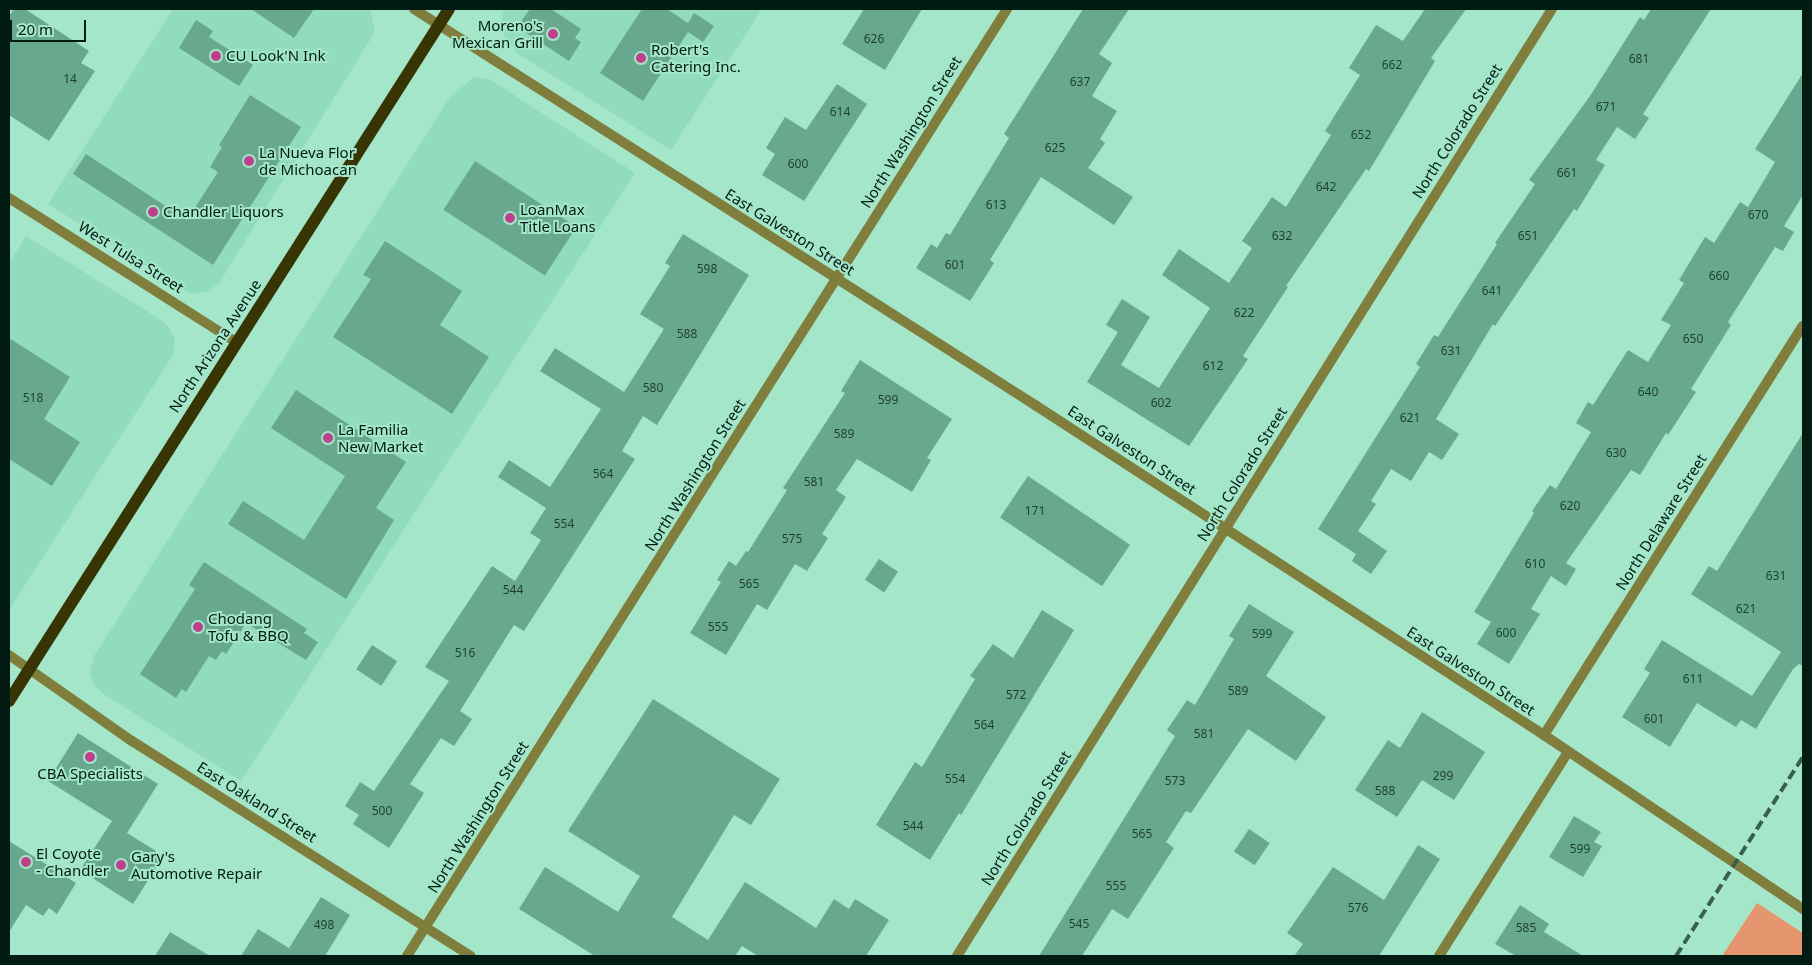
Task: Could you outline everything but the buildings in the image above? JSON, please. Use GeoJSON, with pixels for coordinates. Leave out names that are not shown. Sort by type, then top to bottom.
{"type":"FeatureCollection","features":[{"type":"Feature","properties":{"kind":"main road","name":"North Arizona Avenue"},"geometry":{"type":"LineString","coordinates":[[9,701],[449,9]]}},
{"type":"Feature","properties":{"kind":"street","name":"East Galveston Street"},"geometry":{"type":"LineString","coordinates":[[414,9],[1544,735],[1803,909]]}},
{"type":"Feature","properties":{"kind":"street","name":"North Washington Street"},"geometry":{"type":"LineString","coordinates":[[407,956],[1007,9]]}},
{"type":"Feature","properties":{"kind":"street","name":"North Colorado Street"},"geometry":{"type":"LineString","coordinates":[[957,956],[1552,9]]}},
{"type":"Feature","properties":{"kind":"street","name":"West Tulsa Street"},"geometry":{"type":"LineString","coordinates":[[9,198],[236,342]]}},
{"type":"Feature","properties":{"kind":"street","name":"North Delaware Street"},"geometry":{"type":"LineString","coordinates":[[1544,735],[1803,326]]}},
{"type":"Feature","properties":{"kind":"street","name":"East Oakland Street"},"geometry":{"type":"LineString","coordinates":[[9,655],[132,740],[471,956]]}},
{"type":"Feature","properties":{"kind":"street"},"geometry":{"type":"LineString","coordinates":[[1439,956],[1568,752]]}},
{"type":"Feature","properties":{"kind":"shaded area"},"geometry":{"type":"Polygon","coordinates":[[[173,9],[370,9],[375,32],[219,283],[208,292],[191,294],[48,204],[173,9]]]}},
{"type":"Feature","properties":{"kind":"shaded area"},"geometry":{"type":"Polygon","coordinates":[[[504,9],[762,9],[671,150],[517,53],[500,29],[504,9]]]}},
{"type":"Feature","properties":{"kind":"shaded area"},"geometry":{"type":"Polygon","coordinates":[[[474,77],[489,79],[635,173],[241,781],[105,695],[94,685],[90,673],[94,656],[450,97],[474,77]]]}},
{"type":"Feature","properties":{"kind":"shaded area"},"geometry":{"type":"Polygon","coordinates":[[[26,236],[158,318],[168,326],[175,340],[173,355],[9,610],[9,263],[26,236]]]}},
{"type":"Feature","properties":{"kind":"shaded area"},"geometry":{"type":"Polygon","coordinates":[[[1757,903],[1803,933],[1803,956],[1722,956],[1757,903]]]}},
{"type":"Feature","properties":{"kind":"railway"},"geometry":{"type":"LineString","coordinates":[[1676,956],[1803,757]]}},
{"type":"Feature","properties":{"kind":"place","name":"Moreno's Mexican Grill"},"geometry":{"type":"Point","coordinates":[553,34]}},
{"type":"Feature","properties":{"kind":"place","name":"CU Look'N Ink"},"geometry":{"type":"Point","coordinates":[216,56]}},
{"type":"Feature","properties":{"kind":"place","name":"Robert's Catering Inc."},"geometry":{"type":"Point","coordinates":[641,58]}},
{"type":"Feature","properties":{"kind":"place","name":"La Nueva Flor de Michoacan"},"geometry":{"type":"Point","coordinates":[249,161]}},
{"type":"Feature","properties":{"kind":"place","name":"Chandler Liquors"},"geometry":{"type":"Point","coordinates":[153,212]}},
{"type":"Feature","properties":{"kind":"place","name":"LoanMax Title Loans"},"geometry":{"type":"Point","coordinates":[510,218]}},
{"type":"Feature","properties":{"kind":"place","name":"La Familia New Market"},"geometry":{"type":"Point","coordinates":[328,438]}},
{"type":"Feature","properties":{"kind":"place","name":"Chodang Tofu & BBQ"},"geometry":{"type":"Point","coordinates":[198,627]}},
{"type":"Feature","properties":{"kind":"place","name":"CBA Specialists"},"geometry":{"type":"Point","coordinates":[90,757]}},
{"type":"Feature","properties":{"kind":"place","name":"El Coyote - Chandler"},"geometry":{"type":"Point","coordinates":[26,862]}},
{"type":"Feature","properties":{"kind":"place","name":"Gary's Automotive Repair"},"geometry":{"type":"Point","coordinates":[121,865]}}]}
